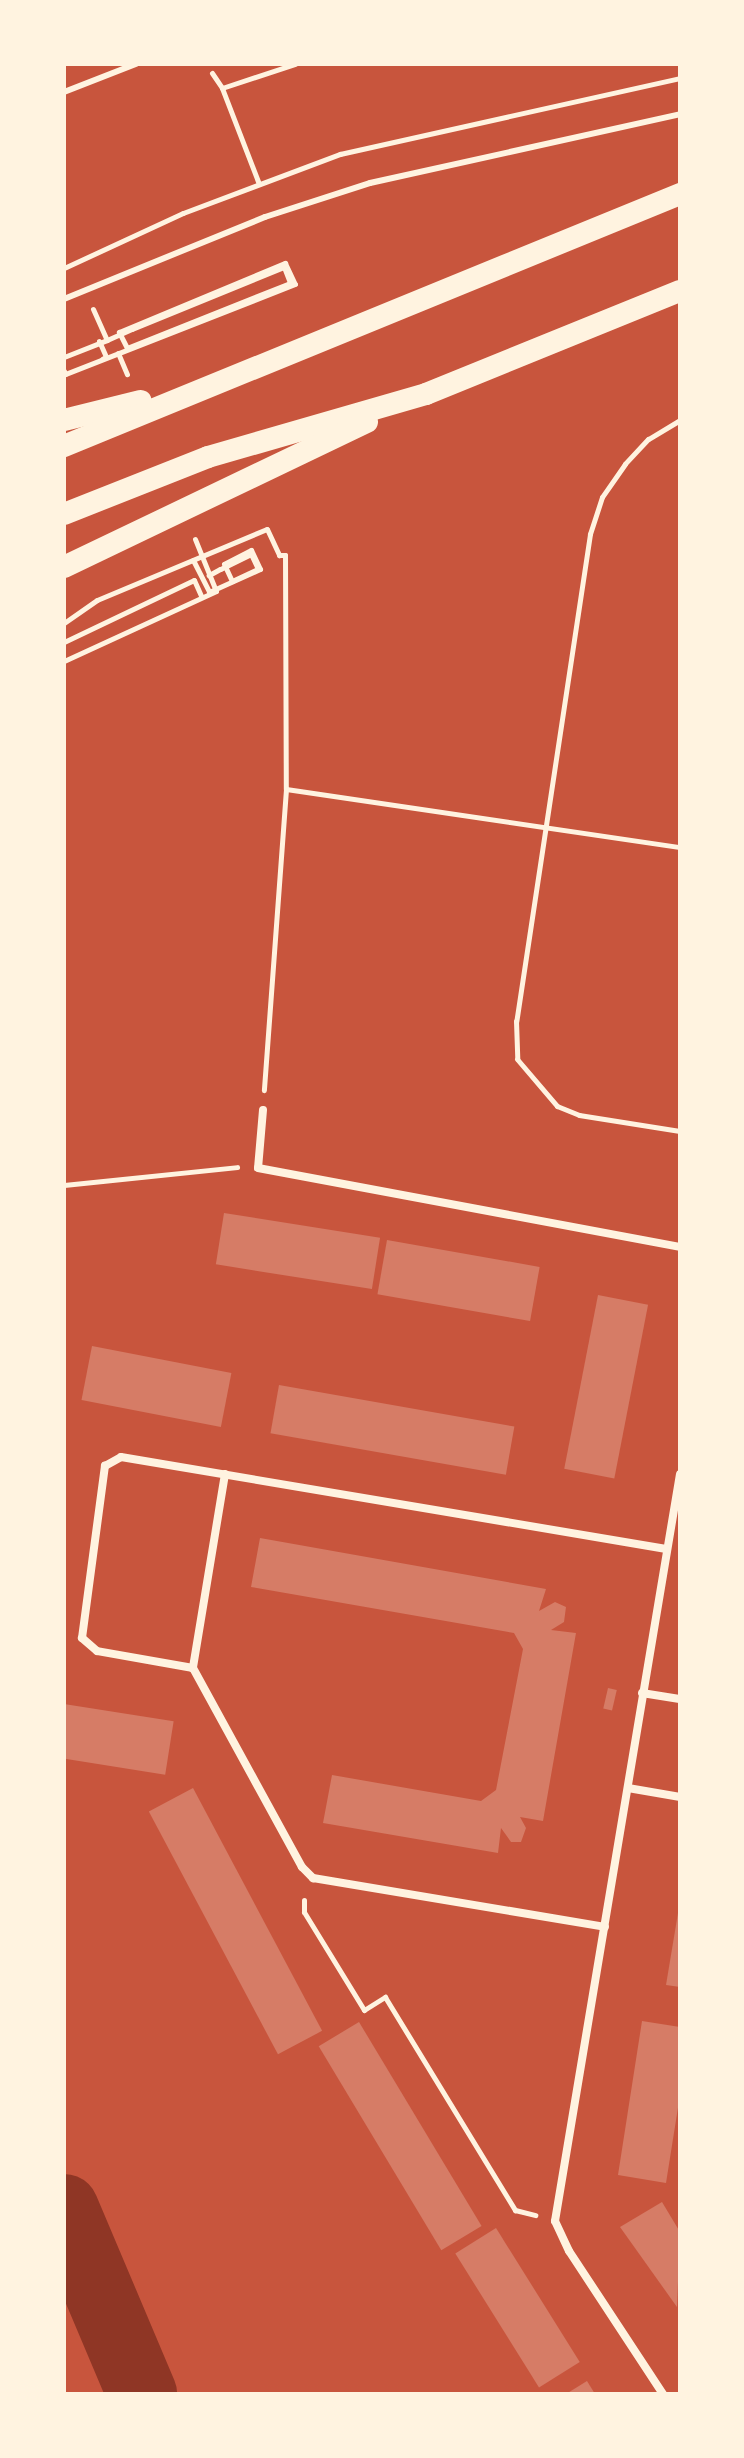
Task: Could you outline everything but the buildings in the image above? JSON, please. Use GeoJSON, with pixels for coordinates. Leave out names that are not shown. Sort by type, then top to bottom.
{"type":"FeatureCollection","features":[{"type":"Feature","properties":{"kind":"highway"},"geometry":{"type":"LineString","coordinates":[[64,446],[204,385],[680,194]]}},
{"type":"Feature","properties":{"kind":"highway"},"geometry":{"type":"LineString","coordinates":[[64,567],[426,394],[680,291]]}},
{"type":"Feature","properties":{"kind":"highway"},"geometry":{"type":"LineString","coordinates":[[64,420],[204,385]]}},
{"type":"Feature","properties":{"kind":"highway"},"geometry":{"type":"LineString","coordinates":[[64,514],[208,457],[426,394]]}},
{"type":"Feature","properties":{"kind":"street"},"geometry":{"type":"LineString","coordinates":[[263,1110],[258,1168],[680,1247]]}},
{"type":"Feature","properties":{"kind":"street"},"geometry":{"type":"LineString","coordinates":[[193,1668],[97,1651],[82,1638],[81,1613],[105,1466],[121,1457],[666,1549]]}},
{"type":"Feature","properties":{"kind":"street"},"geometry":{"type":"LineString","coordinates":[[225,1474],[193,1668],[313,1878],[605,1927]]}},
{"type":"Feature","properties":{"kind":"street"},"geometry":{"type":"LineString","coordinates":[[663,2394],[569,2251],[555,2221],[680,1474]]}},
{"type":"Feature","properties":{"kind":"street"},"geometry":{"type":"LineString","coordinates":[[642,1693],[680,1699]]}},
{"type":"Feature","properties":{"kind":"street"},"geometry":{"type":"LineString","coordinates":[[628,1788],[680,1797]]}},
{"type":"Feature","properties":{"kind":"lane"},"geometry":{"type":"LineString","coordinates":[[64,92],[136,64]]}},
{"type":"Feature","properties":{"kind":"lane"},"geometry":{"type":"LineString","coordinates":[[64,299],[265,217],[370,183],[680,114]]}},
{"type":"Feature","properties":{"kind":"path"},"geometry":{"type":"LineString","coordinates":[[222,88],[295,64]]}},
{"type":"Feature","properties":{"kind":"path"},"geometry":{"type":"LineString","coordinates":[[212,73],[222,88],[259,184]]}},
{"type":"Feature","properties":{"kind":"path"},"geometry":{"type":"LineString","coordinates":[[64,355],[107,340],[132,329],[284,267],[290,283],[127,348],[119,332],[285,263],[295,284],[118,353],[65,370]]}},
{"type":"Feature","properties":{"kind":"path"},"geometry":{"type":"LineString","coordinates":[[64,268],[73,265]]}},
{"type":"Feature","properties":{"kind":"path"},"geometry":{"type":"LineString","coordinates":[[91,306],[107,340]]}},
{"type":"Feature","properties":{"kind":"path"},"geometry":{"type":"LineString","coordinates":[[64,355],[99,340],[106,357],[65,370]]}},
{"type":"Feature","properties":{"kind":"path"},"geometry":{"type":"LineString","coordinates":[[680,420],[641,447],[598,509],[543,826],[516,1021],[517,1059],[557,1106],[579,1115],[680,1131]]}},
{"type":"Feature","properties":{"kind":"path"},"geometry":{"type":"LineString","coordinates":[[64,623],[97,600],[267,529],[279,555],[285,555],[286,789],[263,1110]]}},
{"type":"Feature","properties":{"kind":"path"},"geometry":{"type":"LineString","coordinates":[[193,560],[209,592],[260,569],[251,550],[224,564],[228,573],[232,581],[258,569],[251,554],[230,564],[220,569],[209,575]]}},
{"type":"Feature","properties":{"kind":"path"},"geometry":{"type":"LineString","coordinates":[[64,644],[201,578]]}},
{"type":"Feature","properties":{"kind":"path"},"geometry":{"type":"LineString","coordinates":[[64,644],[194,580],[202,595],[64,660]]}},
{"type":"Feature","properties":{"kind":"path"},"geometry":{"type":"LineString","coordinates":[[64,660],[216,591]]}},
{"type":"Feature","properties":{"kind":"path"},"geometry":{"type":"LineString","coordinates":[[286,789],[680,847]]}},
{"type":"Feature","properties":{"kind":"path"},"geometry":{"type":"LineString","coordinates":[[64,1185],[258,1168]]}},
{"type":"Feature","properties":{"kind":"path"},"geometry":{"type":"LineString","coordinates":[[304,1912],[364,2010],[385,1997],[515,2210]]}},
{"type":"Feature","properties":{"kind":"waterway"},"geometry":{"type":"LineString","coordinates":[[64,2209],[142,2394]]}}]}
